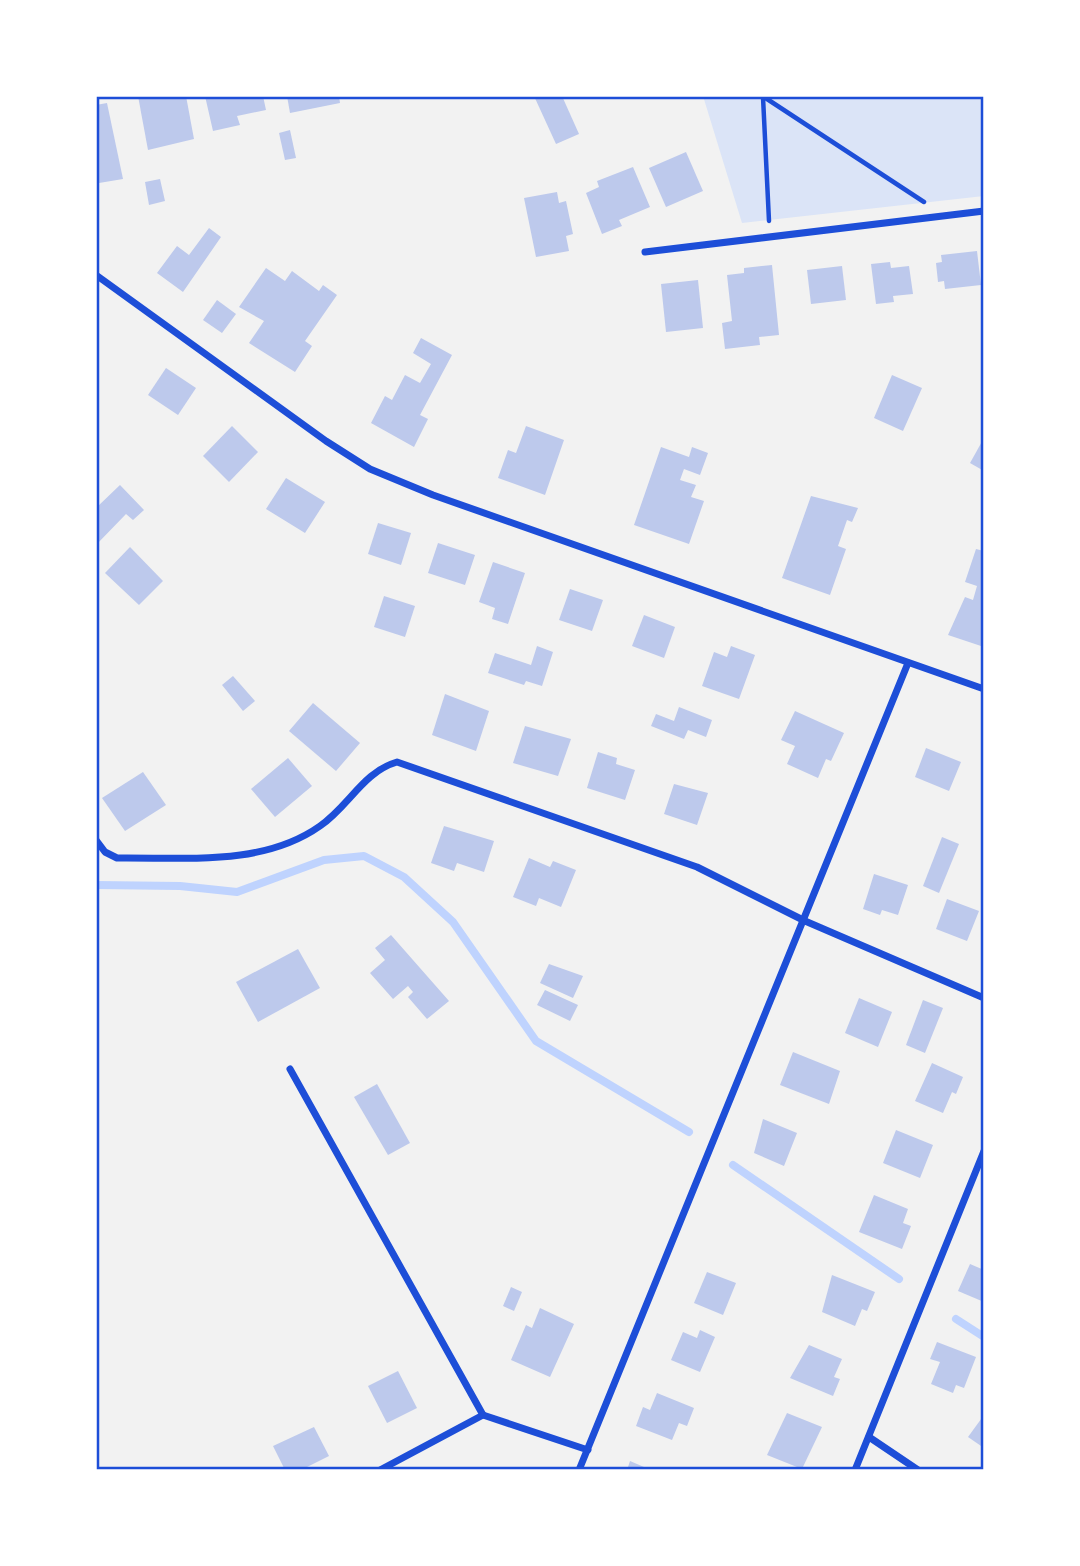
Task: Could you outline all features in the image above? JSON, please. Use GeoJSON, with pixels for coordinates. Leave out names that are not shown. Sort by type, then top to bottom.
{"type":"FeatureCollection","features":[{"type":"Feature","properties":{"kind":"street"},"geometry":{"type":"LineString","coordinates":[[645,252],[984,211]]}},
{"type":"Feature","properties":{"kind":"street"},"geometry":{"type":"LineString","coordinates":[[96,275],[370,469],[433,495],[984,689]]}},
{"type":"Feature","properties":{"kind":"street"},"geometry":{"type":"LineString","coordinates":[[579,1470],[908,663]]}},
{"type":"Feature","properties":{"kind":"street"},"geometry":{"type":"LineString","coordinates":[[96,840],[105,852],[117,858],[244,856],[320,826],[380,767],[397,762],[697,867],[805,920],[984,998]]}},
{"type":"Feature","properties":{"kind":"street"},"geometry":{"type":"LineString","coordinates":[[290,1069],[483,1415],[588,1450]]}},
{"type":"Feature","properties":{"kind":"street"},"geometry":{"type":"LineString","coordinates":[[855,1470],[981,1166],[984,1151]]}},
{"type":"Feature","properties":{"kind":"street"},"geometry":{"type":"LineString","coordinates":[[380,1470],[483,1415]]}},
{"type":"Feature","properties":{"kind":"street"},"geometry":{"type":"LineString","coordinates":[[869,1437],[918,1470]]}},
{"type":"Feature","properties":{"kind":"path"},"geometry":{"type":"LineString","coordinates":[[763,97],[944,216]]}},
{"type":"Feature","properties":{"kind":"path"},"geometry":{"type":"LineString","coordinates":[[763,97],[769,237]]}},
{"type":"Feature","properties":{"kind":"shaded area"},"geometry":{"type":"Polygon","coordinates":[[[703,96],[984,96],[984,196],[742,223],[703,96]]]}},
{"type":"Feature","properties":{"kind":"building"},"geometry":{"type":"Polygon","coordinates":[[[138,96],[186,96],[194,139],[148,150],[138,96]]]}},
{"type":"Feature","properties":{"kind":"building"},"geometry":{"type":"Polygon","coordinates":[[[205,96],[263,96],[266,110],[237,116],[240,125],[213,131],[205,96]]]}},
{"type":"Feature","properties":{"kind":"building"},"geometry":{"type":"Polygon","coordinates":[[[287,96],[339,96],[340,103],[290,113],[287,96]]]}},
{"type":"Feature","properties":{"kind":"building"},"geometry":{"type":"Polygon","coordinates":[[[534,96],[562,96],[579,134],[556,144],[534,96]]]}},
{"type":"Feature","properties":{"kind":"building"},"geometry":{"type":"Polygon","coordinates":[[[107,103],[123,179],[99,183],[96,169],[96,105],[107,103]]]}},
{"type":"Feature","properties":{"kind":"building"},"geometry":{"type":"Polygon","coordinates":[[[290,130],[296,158],[285,160],[279,133],[290,130]]]}},
{"type":"Feature","properties":{"kind":"building"},"geometry":{"type":"Polygon","coordinates":[[[686,152],[703,191],[666,207],[649,168],[686,152]]]}},
{"type":"Feature","properties":{"kind":"building"},"geometry":{"type":"Polygon","coordinates":[[[633,167],[650,207],[619,220],[622,226],[602,234],[586,193],[599,187],[597,181],[633,167]]]}},
{"type":"Feature","properties":{"kind":"building"},"geometry":{"type":"Polygon","coordinates":[[[160,179],[165,201],[149,205],[145,182],[160,179]]]}},
{"type":"Feature","properties":{"kind":"building"},"geometry":{"type":"Polygon","coordinates":[[[557,192],[559,203],[566,201],[573,234],[566,236],[569,251],[536,257],[524,198],[557,192]]]}},
{"type":"Feature","properties":{"kind":"building"},"geometry":{"type":"Polygon","coordinates":[[[209,228],[221,237],[183,292],[157,273],[177,246],[189,255],[209,228]]]}},
{"type":"Feature","properties":{"kind":"building"},"geometry":{"type":"Polygon","coordinates":[[[977,251],[981,285],[945,289],[944,281],[938,282],[936,263],[942,262],[941,255],[977,251]]]}},
{"type":"Feature","properties":{"kind":"building"},"geometry":{"type":"Polygon","coordinates":[[[890,262],[891,268],[909,266],[913,294],[893,296],[894,302],[876,304],[871,264],[890,262]]]}},
{"type":"Feature","properties":{"kind":"building"},"geometry":{"type":"Polygon","coordinates":[[[772,265],[779,335],[759,337],[760,345],[725,349],[722,323],[732,321],[727,275],[744,273],[744,268],[772,265]]]}},
{"type":"Feature","properties":{"kind":"building"},"geometry":{"type":"Polygon","coordinates":[[[842,266],[846,300],[811,304],[807,270],[842,266]]]}},
{"type":"Feature","properties":{"kind":"building"},"geometry":{"type":"Polygon","coordinates":[[[266,268],[285,281],[292,271],[319,291],[323,285],[337,295],[305,341],[312,346],[295,372],[249,343],[264,321],[239,307],[266,268]]]}},
{"type":"Feature","properties":{"kind":"building"},"geometry":{"type":"Polygon","coordinates":[[[698,280],[703,328],[666,332],[661,284],[698,280]]]}},
{"type":"Feature","properties":{"kind":"building"},"geometry":{"type":"Polygon","coordinates":[[[217,300],[236,314],[222,333],[203,320],[217,300]]]}},
{"type":"Feature","properties":{"kind":"building"},"geometry":{"type":"Polygon","coordinates":[[[421,338],[452,355],[420,415],[428,419],[414,447],[371,423],[385,396],[392,400],[405,375],[420,383],[431,364],[413,353],[421,338]]]}},
{"type":"Feature","properties":{"kind":"building"},"geometry":{"type":"Polygon","coordinates":[[[166,368],[196,388],[178,415],[148,395],[166,368]]]}},
{"type":"Feature","properties":{"kind":"building"},"geometry":{"type":"Polygon","coordinates":[[[892,375],[922,388],[903,431],[874,418],[892,375]]]}},
{"type":"Feature","properties":{"kind":"building"},"geometry":{"type":"Polygon","coordinates":[[[232,426],[258,452],[229,482],[203,456],[232,426]]]}},
{"type":"Feature","properties":{"kind":"building"},"geometry":{"type":"Polygon","coordinates":[[[526,426],[564,440],[545,495],[498,478],[508,450],[516,453],[526,426]]]}},
{"type":"Feature","properties":{"kind":"building"},"geometry":{"type":"Polygon","coordinates":[[[984,438],[984,471],[970,463],[984,438]]]}},
{"type":"Feature","properties":{"kind":"building"},"geometry":{"type":"Polygon","coordinates":[[[661,447],[689,457],[692,447],[708,453],[700,475],[684,469],[680,480],[696,485],[691,497],[704,501],[689,544],[634,525],[661,447]]]}},
{"type":"Feature","properties":{"kind":"building"},"geometry":{"type":"Polygon","coordinates":[[[286,478],[325,502],[305,533],[266,509],[286,478]]]}},
{"type":"Feature","properties":{"kind":"building"},"geometry":{"type":"Polygon","coordinates":[[[120,485],[144,510],[133,520],[126,514],[96,545],[96,508],[120,485]]]}},
{"type":"Feature","properties":{"kind":"building"},"geometry":{"type":"Polygon","coordinates":[[[811,496],[858,508],[852,522],[847,520],[838,546],[846,549],[830,595],[782,578],[811,496]]]}},
{"type":"Feature","properties":{"kind":"building"},"geometry":{"type":"Polygon","coordinates":[[[378,523],[411,533],[401,565],[368,554],[378,523]]]}},
{"type":"Feature","properties":{"kind":"building"},"geometry":{"type":"Polygon","coordinates":[[[438,543],[475,555],[465,585],[428,573],[438,543]]]}},
{"type":"Feature","properties":{"kind":"building"},"geometry":{"type":"Polygon","coordinates":[[[130,547],[163,581],[139,605],[105,573],[130,547]]]}},
{"type":"Feature","properties":{"kind":"building"},"geometry":{"type":"Polygon","coordinates":[[[976,549],[984,551],[984,647],[948,635],[965,597],[973,600],[977,586],[965,582],[976,549]]]}},
{"type":"Feature","properties":{"kind":"building"},"geometry":{"type":"Polygon","coordinates":[[[493,562],[525,573],[508,624],[492,619],[495,608],[479,602],[493,562]]]}},
{"type":"Feature","properties":{"kind":"building"},"geometry":{"type":"Polygon","coordinates":[[[570,589],[603,600],[592,631],[559,620],[570,589]]]}},
{"type":"Feature","properties":{"kind":"building"},"geometry":{"type":"Polygon","coordinates":[[[384,596],[415,606],[405,637],[374,627],[384,596]]]}},
{"type":"Feature","properties":{"kind":"building"},"geometry":{"type":"Polygon","coordinates":[[[644,615],[675,627],[664,658],[632,646],[644,615]]]}},
{"type":"Feature","properties":{"kind":"building"},"geometry":{"type":"Polygon","coordinates":[[[537,646],[553,652],[542,686],[526,681],[524,685],[488,673],[495,653],[531,665],[537,646]]]}},
{"type":"Feature","properties":{"kind":"building"},"geometry":{"type":"Polygon","coordinates":[[[731,646],[755,655],[739,699],[702,686],[714,652],[727,657],[731,646]]]}},
{"type":"Feature","properties":{"kind":"building"},"geometry":{"type":"Polygon","coordinates":[[[233,676],[255,701],[243,711],[222,685],[233,676]]]}},
{"type":"Feature","properties":{"kind":"building"},"geometry":{"type":"Polygon","coordinates":[[[445,694],[489,711],[476,751],[432,735],[445,694]]]}},
{"type":"Feature","properties":{"kind":"building"},"geometry":{"type":"Polygon","coordinates":[[[313,703],[360,743],[336,771],[289,731],[313,703]]]}},
{"type":"Feature","properties":{"kind":"building"},"geometry":{"type":"Polygon","coordinates":[[[679,707],[712,720],[706,737],[688,730],[684,739],[651,726],[656,714],[674,721],[679,707]]]}},
{"type":"Feature","properties":{"kind":"building"},"geometry":{"type":"Polygon","coordinates":[[[795,711],[844,733],[831,761],[826,759],[818,778],[787,764],[795,746],[781,740],[795,711]]]}},
{"type":"Feature","properties":{"kind":"building"},"geometry":{"type":"Polygon","coordinates":[[[525,726],[571,739],[558,776],[513,763],[525,726]]]}},
{"type":"Feature","properties":{"kind":"building"},"geometry":{"type":"Polygon","coordinates":[[[926,748],[961,762],[949,791],[915,777],[926,748]]]}},
{"type":"Feature","properties":{"kind":"building"},"geometry":{"type":"Polygon","coordinates":[[[598,752],[617,758],[616,764],[635,770],[625,800],[587,788],[598,752]]]}},
{"type":"Feature","properties":{"kind":"building"},"geometry":{"type":"Polygon","coordinates":[[[288,758],[312,786],[275,817],[251,789],[288,758]]]}},
{"type":"Feature","properties":{"kind":"building"},"geometry":{"type":"Polygon","coordinates":[[[143,772],[166,805],[125,831],[102,798],[143,772]]]}},
{"type":"Feature","properties":{"kind":"building"},"geometry":{"type":"Polygon","coordinates":[[[674,784],[708,793],[697,825],[664,814],[674,784]]]}},
{"type":"Feature","properties":{"kind":"building"},"geometry":{"type":"Polygon","coordinates":[[[444,826],[494,841],[484,872],[457,863],[454,871],[431,863],[444,826]]]}},
{"type":"Feature","properties":{"kind":"building"},"geometry":{"type":"Polygon","coordinates":[[[942,837],[959,844],[939,893],[923,886],[942,837]]]}},
{"type":"Feature","properties":{"kind":"building"},"geometry":{"type":"Polygon","coordinates":[[[529,858],[550,867],[553,861],[576,870],[561,907],[539,898],[536,906],[513,897],[529,858]]]}},
{"type":"Feature","properties":{"kind":"building"},"geometry":{"type":"Polygon","coordinates":[[[874,874],[908,885],[898,915],[882,910],[880,915],[863,909],[874,874]]]}},
{"type":"Feature","properties":{"kind":"building"},"geometry":{"type":"Polygon","coordinates":[[[947,899],[979,911],[967,941],[936,929],[947,899]]]}},
{"type":"Feature","properties":{"kind":"building"},"geometry":{"type":"Polygon","coordinates":[[[391,935],[449,1001],[427,1019],[408,997],[413,992],[408,986],[393,999],[370,973],[385,960],[375,948],[391,935]]]}},
{"type":"Feature","properties":{"kind":"building"},"geometry":{"type":"Polygon","coordinates":[[[298,949],[320,988],[258,1022],[236,982],[298,949]]]}},
{"type":"Feature","properties":{"kind":"building"},"geometry":{"type":"Polygon","coordinates":[[[549,964],[583,976],[573,998],[540,983],[549,964]]]}},
{"type":"Feature","properties":{"kind":"building"},"geometry":{"type":"Polygon","coordinates":[[[545,990],[578,1005],[570,1021],[537,1005],[545,990]]]}},
{"type":"Feature","properties":{"kind":"building"},"geometry":{"type":"Polygon","coordinates":[[[859,998],[892,1012],[878,1047],[845,1033],[859,998]]]}},
{"type":"Feature","properties":{"kind":"building"},"geometry":{"type":"Polygon","coordinates":[[[923,1000],[943,1008],[925,1053],[906,1045],[923,1000]]]}},
{"type":"Feature","properties":{"kind":"building"},"geometry":{"type":"Polygon","coordinates":[[[793,1052],[840,1071],[829,1104],[780,1085],[793,1052]]]}},
{"type":"Feature","properties":{"kind":"building"},"geometry":{"type":"Polygon","coordinates":[[[932,1063],[963,1077],[956,1094],[952,1092],[943,1113],[915,1101],[932,1063]]]}},
{"type":"Feature","properties":{"kind":"building"},"geometry":{"type":"Polygon","coordinates":[[[377,1084],[410,1143],[388,1155],[354,1097],[377,1084]]]}},
{"type":"Feature","properties":{"kind":"building"},"geometry":{"type":"Polygon","coordinates":[[[763,1119],[797,1133],[784,1166],[754,1153],[763,1119]]]}},
{"type":"Feature","properties":{"kind":"building"},"geometry":{"type":"Polygon","coordinates":[[[896,1130],[933,1145],[920,1178],[883,1163],[896,1130]]]}},
{"type":"Feature","properties":{"kind":"building"},"geometry":{"type":"Polygon","coordinates":[[[874,1195],[908,1209],[903,1223],[911,1226],[902,1249],[859,1232],[874,1195]]]}},
{"type":"Feature","properties":{"kind":"building"},"geometry":{"type":"Polygon","coordinates":[[[970,1264],[984,1270],[984,1302],[958,1291],[970,1264]]]}},
{"type":"Feature","properties":{"kind":"building"},"geometry":{"type":"Polygon","coordinates":[[[707,1272],[736,1283],[723,1315],[694,1303],[707,1272]]]}},
{"type":"Feature","properties":{"kind":"building"},"geometry":{"type":"Polygon","coordinates":[[[832,1275],[875,1292],[867,1311],[862,1309],[855,1326],[822,1312],[832,1275]]]}},
{"type":"Feature","properties":{"kind":"building"},"geometry":{"type":"Polygon","coordinates":[[[511,1287],[522,1292],[514,1311],[503,1306],[511,1287]]]}},
{"type":"Feature","properties":{"kind":"building"},"geometry":{"type":"Polygon","coordinates":[[[540,1308],[574,1324],[550,1377],[511,1360],[526,1325],[532,1328],[540,1308]]]}},
{"type":"Feature","properties":{"kind":"building"},"geometry":{"type":"Polygon","coordinates":[[[700,1330],[715,1337],[700,1372],[671,1360],[683,1332],[697,1338],[700,1330]]]}},
{"type":"Feature","properties":{"kind":"building"},"geometry":{"type":"Polygon","coordinates":[[[937,1342],[976,1357],[964,1388],[956,1385],[953,1393],[931,1384],[940,1362],[930,1359],[937,1342]]]}},
{"type":"Feature","properties":{"kind":"building"},"geometry":{"type":"Polygon","coordinates":[[[809,1345],[842,1359],[834,1377],[840,1379],[833,1396],[790,1378],[809,1345]]]}},
{"type":"Feature","properties":{"kind":"building"},"geometry":{"type":"Polygon","coordinates":[[[398,1371],[417,1408],[387,1423],[368,1386],[398,1371]]]}},
{"type":"Feature","properties":{"kind":"building"},"geometry":{"type":"Polygon","coordinates":[[[657,1393],[694,1408],[687,1426],[679,1423],[672,1440],[636,1426],[643,1407],[650,1410],[657,1393]]]}},
{"type":"Feature","properties":{"kind":"building"},"geometry":{"type":"Polygon","coordinates":[[[787,1413],[822,1427],[802,1469],[767,1455],[787,1413]]]}},
{"type":"Feature","properties":{"kind":"building"},"geometry":{"type":"Polygon","coordinates":[[[984,1415],[984,1448],[968,1437],[984,1415]]]}},
{"type":"Feature","properties":{"kind":"building"},"geometry":{"type":"Polygon","coordinates":[[[314,1427],[329,1456],[301,1470],[285,1470],[273,1446],[314,1427]]]}},
{"type":"Feature","properties":{"kind":"building"},"geometry":{"type":"Polygon","coordinates":[[[630,1461],[651,1470],[627,1470],[630,1461]]]}},
{"type":"Feature","properties":{"kind":"waterway"},"geometry":{"type":"LineString","coordinates":[[96,885],[180,886],[237,892],[324,860],[364,856],[404,877],[453,922],[536,1041],[689,1132]]}},
{"type":"Feature","properties":{"kind":"waterway"},"geometry":{"type":"LineString","coordinates":[[733,1165],[899,1279]]}},
{"type":"Feature","properties":{"kind":"waterway"},"geometry":{"type":"LineString","coordinates":[[956,1319],[984,1337]]}}]}
